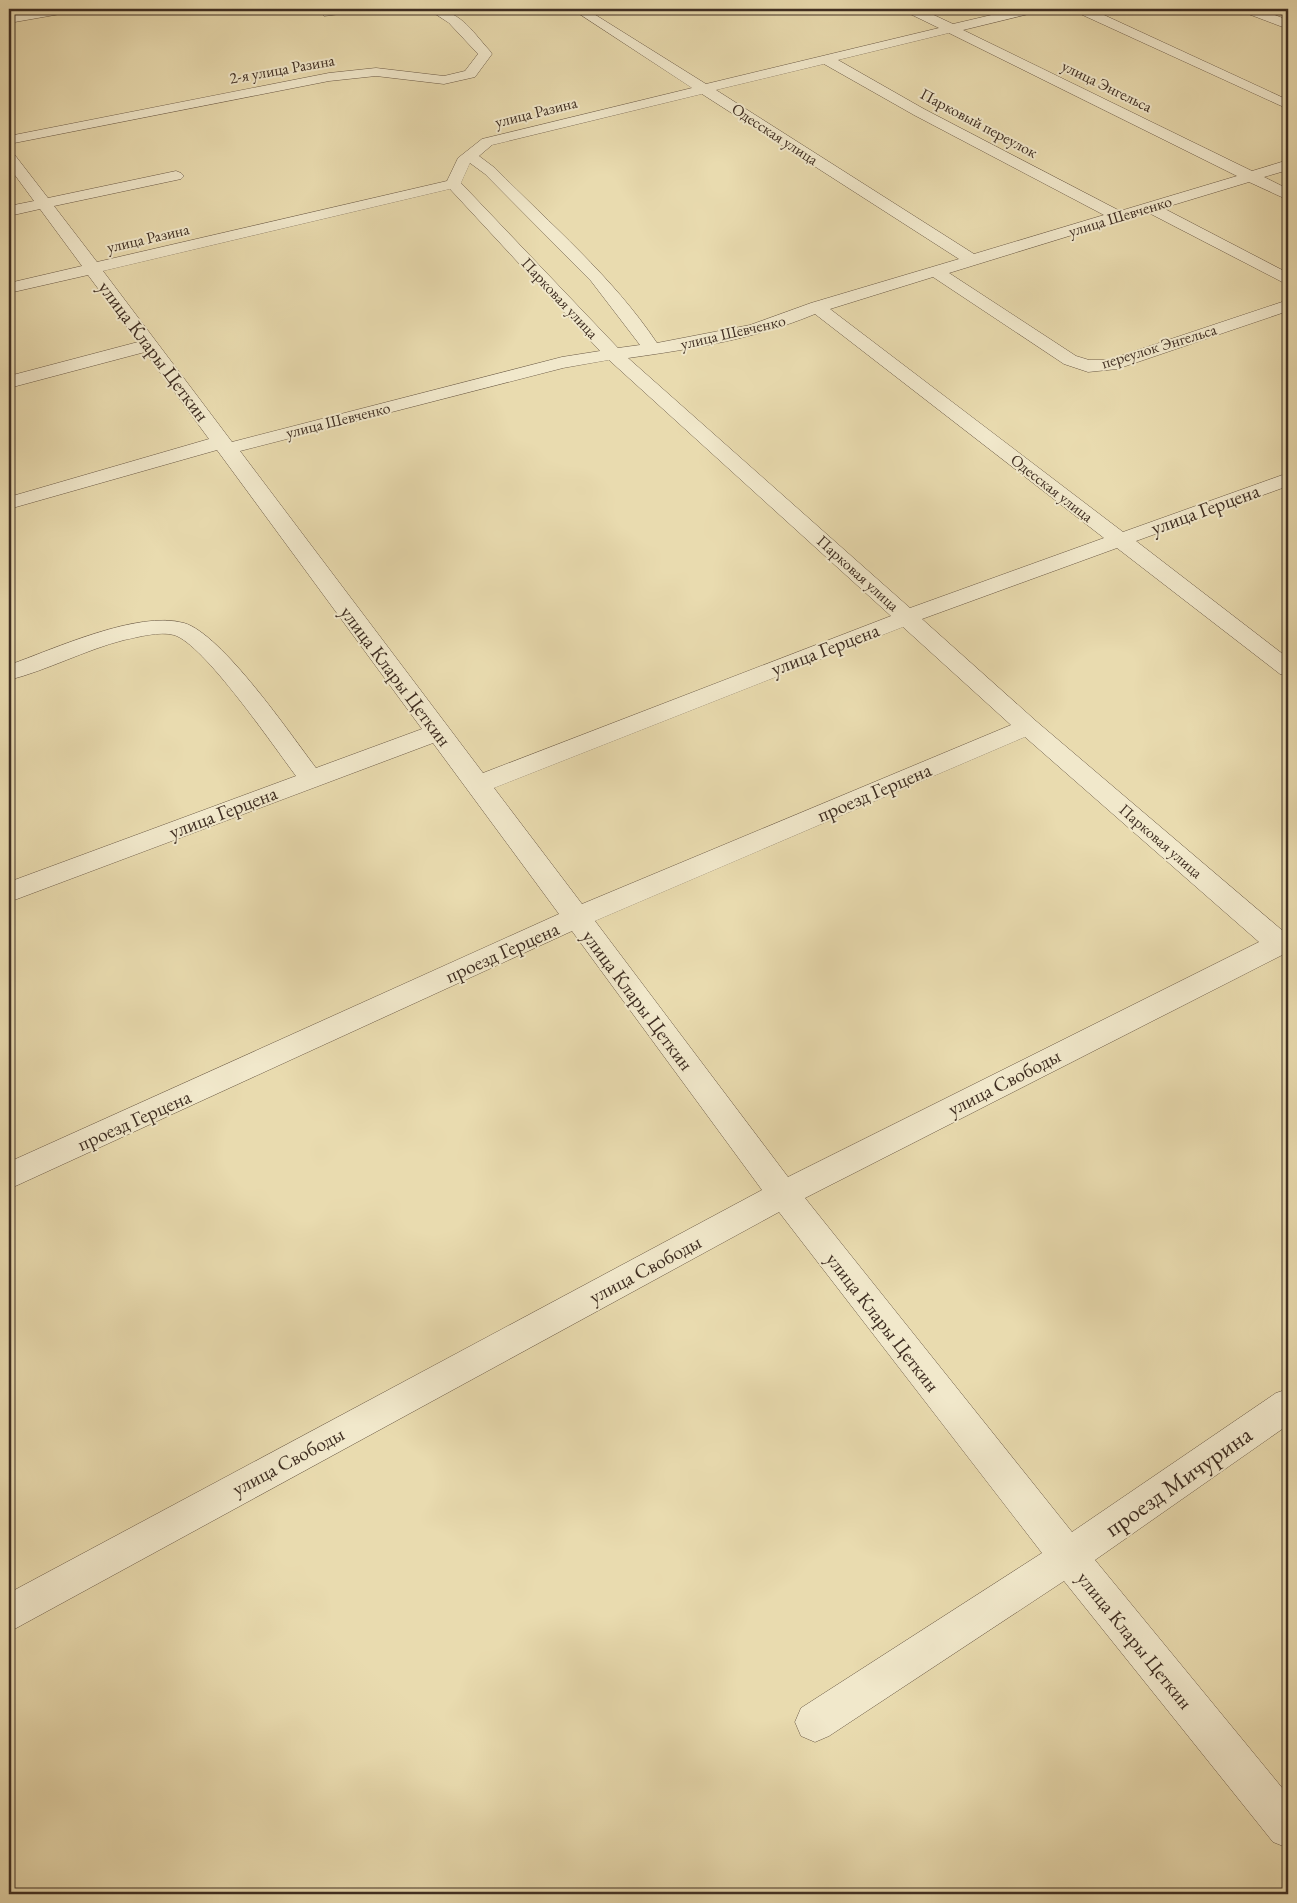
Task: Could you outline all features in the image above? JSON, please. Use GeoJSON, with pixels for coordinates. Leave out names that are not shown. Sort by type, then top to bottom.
{"type":"FeatureCollection","features":[{"type":"Feature","properties":{"kind":"street"},"geometry":{"type":"LineString","coordinates":[[9,19],[66,9]]}},
{"type":"Feature","properties":{"kind":"street"},"geometry":{"type":"LineString","coordinates":[[329,13],[348,9]]}},
{"type":"Feature","properties":{"kind":"street","name":"2-я улица Разина"},"geometry":{"type":"LineString","coordinates":[[9,140],[329,77],[376,72],[444,80],[470,74],[486,54],[454,20],[434,9]]}},
{"type":"Feature","properties":{"kind":"street","name":"Одесская улица"},"geometry":{"type":"LineString","coordinates":[[578,9],[972,260]]}},
{"type":"Feature","properties":{"kind":"street","name":"улица Энгельса"},"geometry":{"type":"LineString","coordinates":[[911,9],[1288,195]]}},
{"type":"Feature","properties":{"kind":"street","name":"улица Разина"},"geometry":{"type":"LineString","coordinates":[[9,288],[453,184],[463,161],[487,142],[1032,9]]}},
{"type":"Feature","properties":{"kind":"street"},"geometry":{"type":"LineString","coordinates":[[1081,9],[1288,105]]}},
{"type":"Feature","properties":{"kind":"street"},"geometry":{"type":"LineString","coordinates":[[1248,9],[1288,25]]}},
{"type":"Feature","properties":{"kind":"street","name":"Парковый переулок"},"geometry":{"type":"LineString","coordinates":[[826,59],[919,112],[1118,216]]}},
{"type":"Feature","properties":{"kind":"street"},"geometry":{"type":"LineString","coordinates":[[470,156],[490,171],[608,289],[636,323],[652,349]]}},
{"type":"Feature","properties":{"kind":"street","name":"улица Клары Цеткин"},"geometry":{"type":"LineString","coordinates":[[9,157],[782,1194],[1068,1557],[1288,1827]]}},
{"type":"Feature","properties":{"kind":"street","name":"улица Шевченко"},"geometry":{"type":"LineString","coordinates":[[9,503],[224,445],[562,363],[612,353],[652,349],[734,334],[787,321],[817,306],[1288,165]]}},
{"type":"Feature","properties":{"kind":"street"},"geometry":{"type":"LineString","coordinates":[[9,211],[176,176]]}},
{"type":"Feature","properties":{"kind":"street","name":"Парковая улица"},"geometry":{"type":"LineString","coordinates":[[453,184],[612,353],[1028,726],[1284,942]]}},
{"type":"Feature","properties":{"kind":"street"},"geometry":{"type":"LineString","coordinates":[[1149,207],[1288,280]]}},
{"type":"Feature","properties":{"kind":"street","name":"переулок Энгельса"},"geometry":{"type":"LineString","coordinates":[[935,271],[1070,360],[1088,366],[1110,365],[1288,305]]}},
{"type":"Feature","properties":{"kind":"street","name":"Одесская улица"},"geometry":{"type":"LineString","coordinates":[[817,306],[1288,669]]}},
{"type":"Feature","properties":{"kind":"street"},"geometry":{"type":"LineString","coordinates":[[9,382],[149,345]]}},
{"type":"Feature","properties":{"kind":"street","name":"улица Герцена"},"geometry":{"type":"LineString","coordinates":[[477,785],[907,618],[1119,539],[1288,479]]}},
{"type":"Feature","properties":{"kind":"street"},"geometry":{"type":"LineString","coordinates":[[9,673],[93,644],[148,628],[180,629],[197,638],[220,662],[311,779]]}},
{"type":"Feature","properties":{"kind":"street","name":"проезд Герцена"},"geometry":{"type":"LineString","coordinates":[[9,1176],[576,918],[1028,726]]}},
{"type":"Feature","properties":{"kind":"street","name":"улица Герцена"},"geometry":{"type":"LineString","coordinates":[[9,892],[438,732]]}},
{"type":"Feature","properties":{"kind":"street","name":"улица Свободы"},"geometry":{"type":"LineString","coordinates":[[9,1613],[782,1194],[1284,942]]}},
{"type":"Feature","properties":{"kind":"street","name":"проезд Мичурина"},"geometry":{"type":"LineString","coordinates":[[815,1722],[1068,1557],[1288,1405]]}}]}
